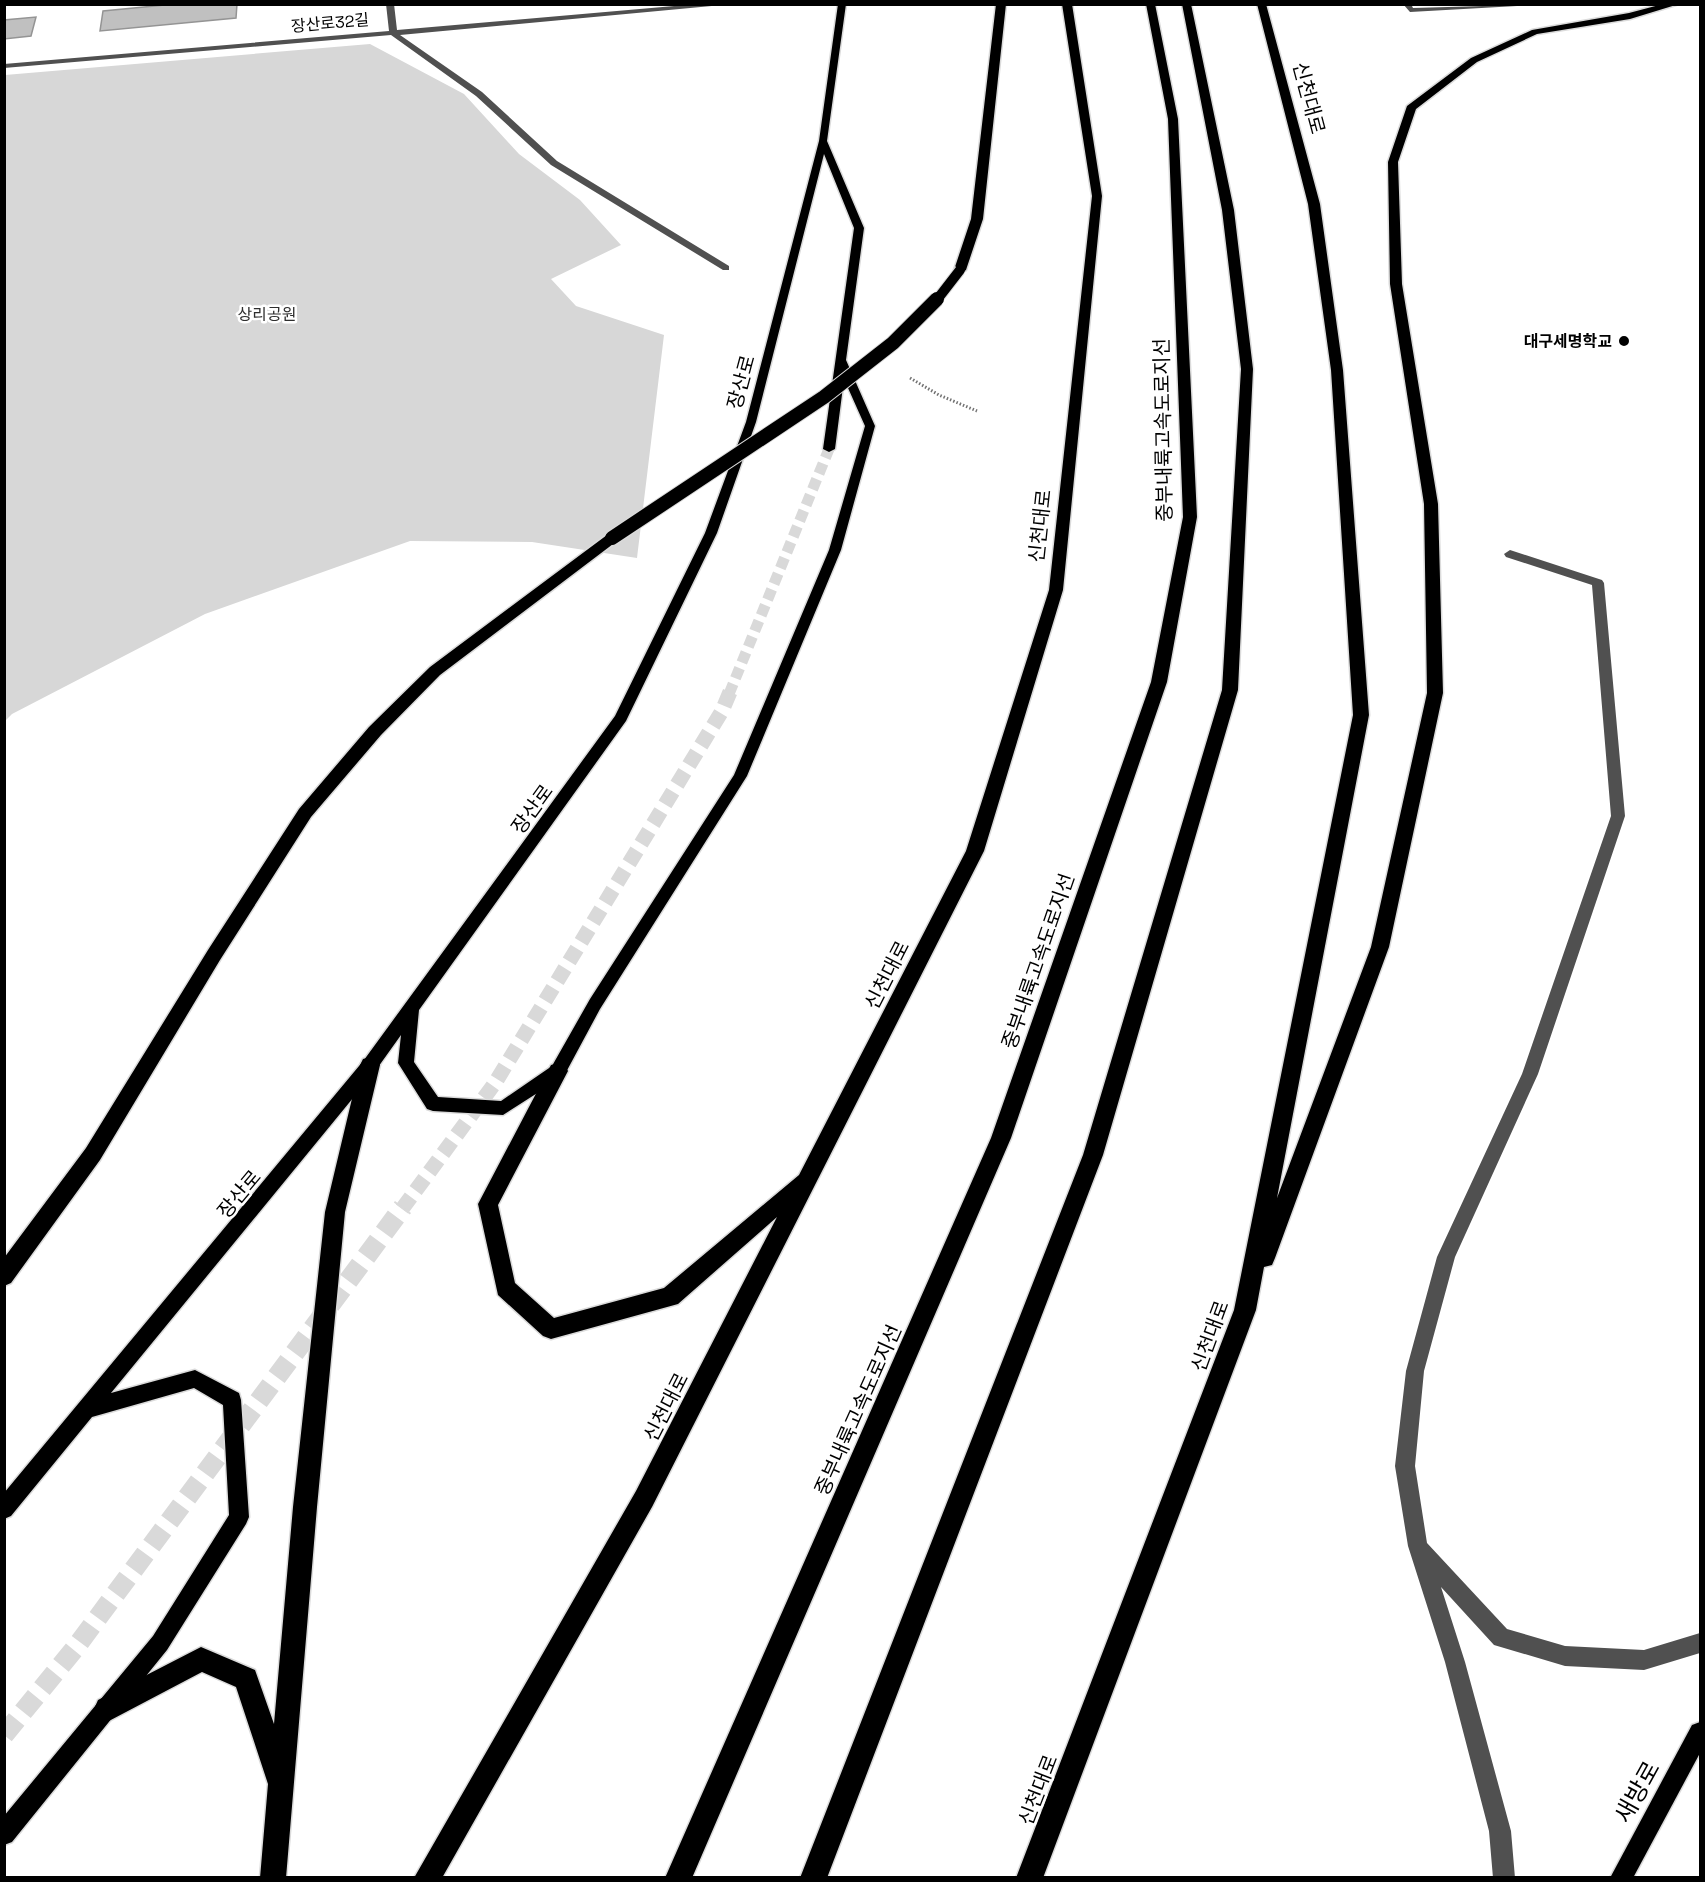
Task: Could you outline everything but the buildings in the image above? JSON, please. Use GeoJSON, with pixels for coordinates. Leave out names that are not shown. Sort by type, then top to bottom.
{"type":"FeatureCollection","features":[{"type":"Feature","properties":{"kind":"highway"},"geometry":{"type":"LineString","coordinates":[[4,1276],[93,1154],[214,955],[305,813],[375,731],[435,671],[612,538],[824,397],[893,342],[932,306],[960,270],[977,219],[1001,4]]}},
{"type":"Feature","properties":{"kind":"highway","name":"신천대로"},"geometry":{"type":"LineString","coordinates":[[427,1878],[644,1499],[975,851],[1056,590],[1097,196],[1067,4]]}},
{"type":"Feature","properties":{"kind":"highway","name":"중부내륙고속도로지선"},"geometry":{"type":"LineString","coordinates":[[678,1878],[1001,1138],[1159,682],[1190,517],[1173,119],[1150,4]]}},
{"type":"Feature","properties":{"kind":"highway"},"geometry":{"type":"LineString","coordinates":[[813,1878],[1093,1155],[1230,690],[1247,369],[1228,210],[1186,4]]}},
{"type":"Feature","properties":{"kind":"highway","name":"신천대로"},"geometry":{"type":"LineString","coordinates":[[1029,1878],[1245,1310],[1361,715],[1337,370],[1314,204],[1261,4]]}},
{"type":"Feature","properties":{"kind":"highway"},"geometry":{"type":"LineString","coordinates":[[1245,1310],[1380,946],[1435,693],[1431,504],[1396,284],[1393,162],[1411,108],[1474,60],[1536,32],[1630,16],[1675,4]]}},
{"type":"Feature","properties":{"kind":"highway"},"geometry":{"type":"LineString","coordinates":[[273,1878],[305,1507],[335,1212],[370,1065]]}},
{"type":"Feature","properties":{"kind":"highway"},"geometry":{"type":"LineString","coordinates":[[558,1071],[488,1204],[506,1288],[551,1329],[670,1297],[810,1176]]}},
{"type":"Feature","properties":{"kind":"highway"},"geometry":{"type":"LineString","coordinates":[[107,1709],[201,1659],[246,1679],[281,1785]]}},
{"type":"Feature","properties":{"kind":"main road","name":"장산로"},"geometry":{"type":"LineString","coordinates":[[4,1509],[370,1065],[621,718],[711,533],[751,422],[824,141],[842,4]]}},
{"type":"Feature","properties":{"kind":"main road"},"geometry":{"type":"LineString","coordinates":[[824,141],[859,228],[829,449]]}},
{"type":"Feature","properties":{"kind":"main road"},"geometry":{"type":"LineString","coordinates":[[411,1010],[406,1063],[433,1104],[503,1108],[558,1071],[595,1004],[740,776],[834,550],[870,426],[841,360]]}},
{"type":"Feature","properties":{"kind":"main road"},"geometry":{"type":"LineString","coordinates":[[4,1834],[160,1643],[240,1517],[231,1400],[195,1379],[87,1409]]}},
{"type":"Feature","properties":{"kind":"main road","name":"새방로"},"geometry":{"type":"LineString","coordinates":[[1621,1878],[1701,1733]]}},
{"type":"Feature","properties":{"kind":"street"},"geometry":{"type":"LineString","coordinates":[[390,4],[393,33],[479,94],[554,163],[726,268]]}},
{"type":"Feature","properties":{"kind":"street","name":"장산로32길"},"geometry":{"type":"LineString","coordinates":[[4,66],[730,4]]}},
{"type":"Feature","properties":{"kind":"street"},"geometry":{"type":"LineString","coordinates":[[1407,4],[1410,10],[1548,4]]}},
{"type":"Feature","properties":{"kind":"street"},"geometry":{"type":"LineString","coordinates":[[1504,1878],[1500,1831],[1455,1662],[1418,1546],[1405,1466],[1415,1371],[1446,1257],[1530,1074],[1618,816],[1598,583],[1510,554]]}},
{"type":"Feature","properties":{"kind":"street"},"geometry":{"type":"LineString","coordinates":[[1418,1546],[1501,1638],[1565,1656],[1644,1660],[1701,1643]]}},
{"type":"Feature","properties":{"kind":"path"},"geometry":{"type":"LineString","coordinates":[[908,376],[939,395],[977,411]]}},
{"type":"Feature","properties":{"kind":"green space","name":"상리공원"},"geometry":{"type":"Polygon","coordinates":[[[370,44],[464,94],[519,154],[580,200],[621,245],[551,279],[576,306],[664,335],[637,558],[532,542],[410,541],[205,614],[12,714],[5,721],[5,75],[370,44]]]}},
{"type":"Feature","properties":{"kind":"tunnel"},"geometry":{"type":"LineString","coordinates":[[729,694],[829,449]]}},
{"type":"Feature","properties":{"kind":"tunnel"},"geometry":{"type":"LineString","coordinates":[[402,1209],[495,1083],[722,711],[730,692]]}},
{"type":"Feature","properties":{"kind":"tunnel"},"geometry":{"type":"LineString","coordinates":[[4,1735],[76,1647],[403,1207]]}},
{"type":"Feature","properties":{"kind":"place","name":"대구세명학교"},"geometry":{"type":"Point","coordinates":[1624,341]}}]}
